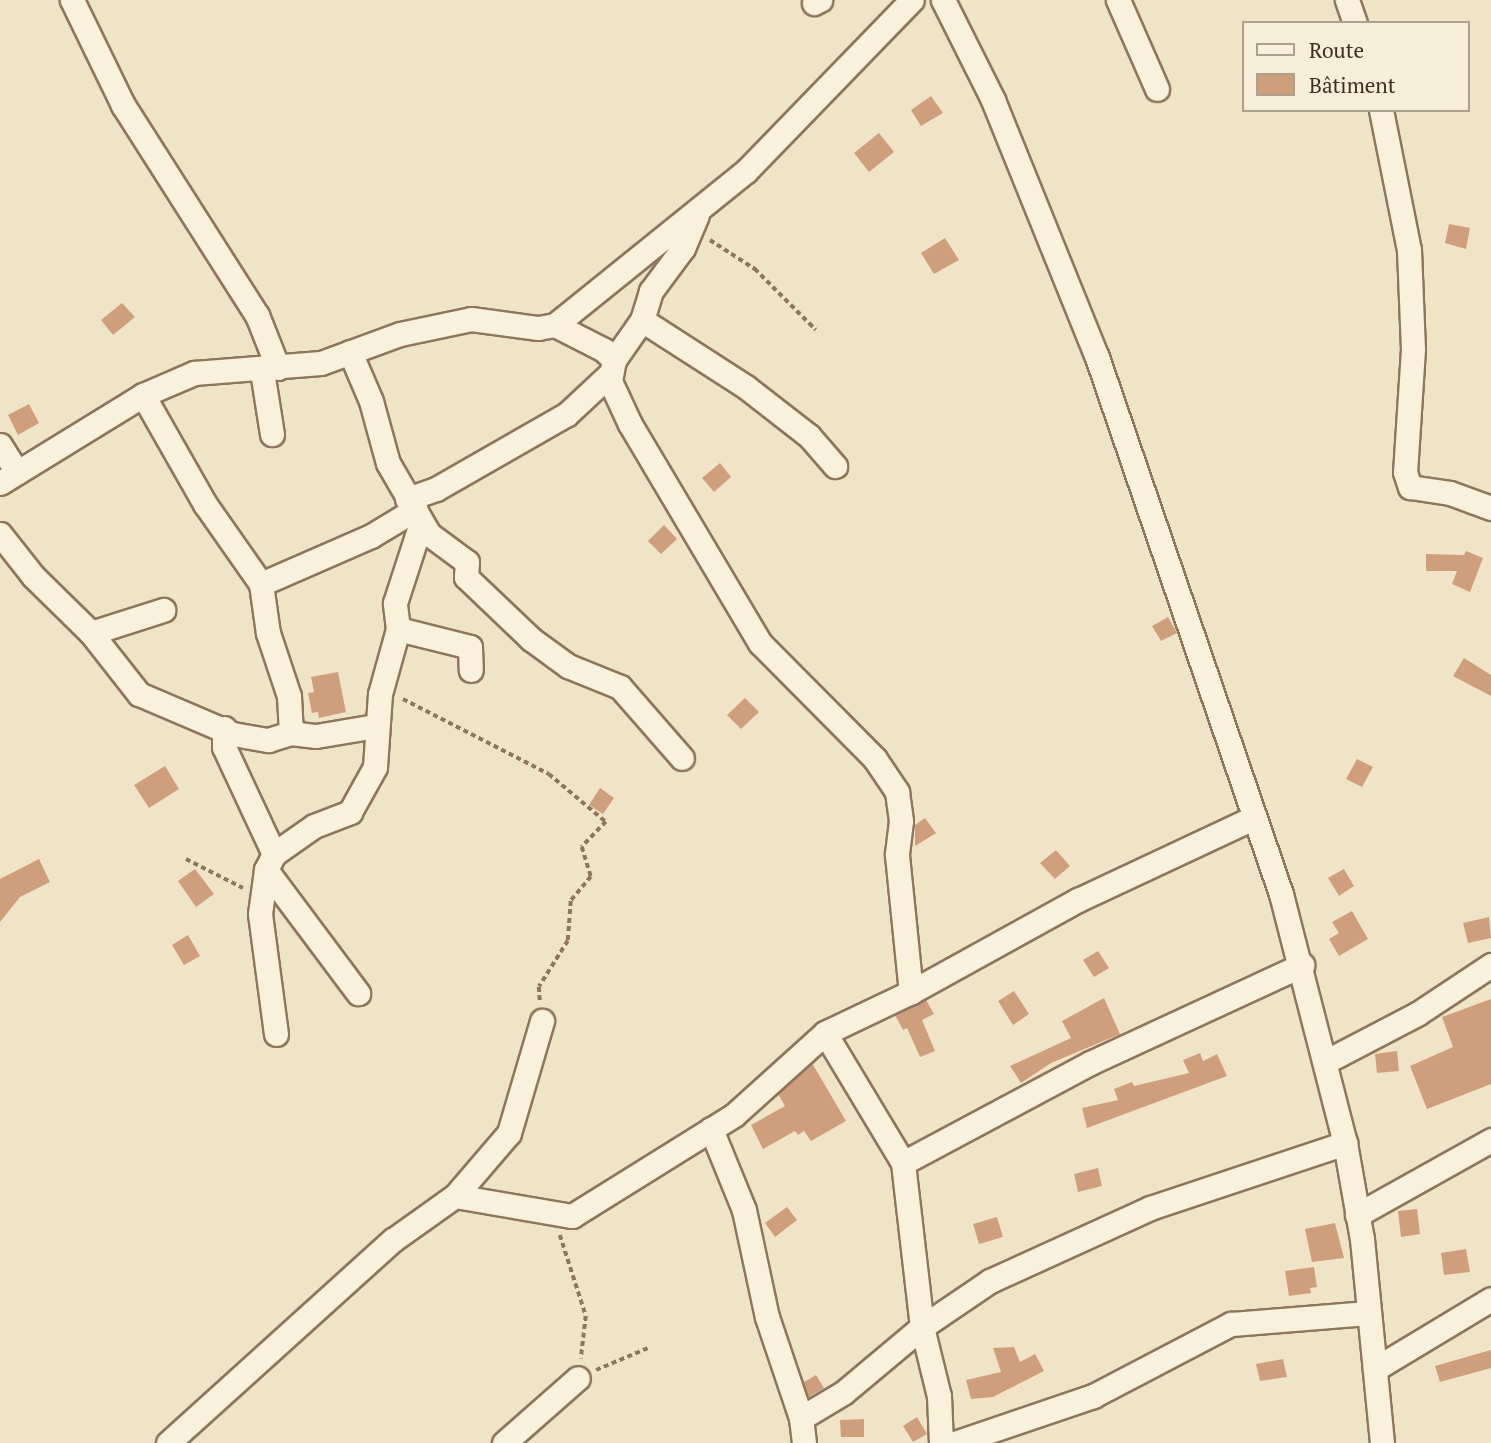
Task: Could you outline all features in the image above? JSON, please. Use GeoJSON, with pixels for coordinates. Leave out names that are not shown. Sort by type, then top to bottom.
{"type":"FeatureCollection","features":[{"type":"Feature","properties":{"kind":"street"},"geometry":{"type":"LineString","coordinates":[[72,0],[123,105],[257,315],[270,369],[272,434]]}},
{"type":"Feature","properties":{"kind":"street"},"geometry":{"type":"LineString","coordinates":[[0,444],[8,478],[144,395],[194,373],[256,367],[270,369],[284,362],[321,363],[400,334],[471,320],[538,328],[555,325],[699,209],[787,132],[912,0]]}},
{"type":"Feature","properties":{"kind":"street"},"geometry":{"type":"LineString","coordinates":[[943,0],[993,100],[1097,357],[1146,492],[1302,965],[1345,1143],[1357,1215],[1376,1369],[1382,1443]]}},
{"type":"Feature","properties":{"kind":"street"},"geometry":{"type":"LineString","coordinates":[[1118,0],[1157,89]]}},
{"type":"Feature","properties":{"kind":"street"},"geometry":{"type":"LineString","coordinates":[[1347,0],[1354,21]]}},
{"type":"Feature","properties":{"kind":"street"},"geometry":{"type":"LineString","coordinates":[[1381,112],[1409,250],[1413,349],[1405,472],[1410,487],[1450,492],[1491,508]]}},
{"type":"Feature","properties":{"kind":"street"},"geometry":{"type":"LineString","coordinates":[[261,584],[371,536],[415,510],[436,489],[567,414],[612,366],[642,320],[651,291],[683,247],[699,209]]}},
{"type":"Feature","properties":{"kind":"street"},"geometry":{"type":"LineString","coordinates":[[642,320],[746,387],[809,436],[835,466]]}},
{"type":"Feature","properties":{"kind":"street"},"geometry":{"type":"LineString","coordinates":[[555,325],[604,350],[612,366],[629,424],[694,527],[740,614],[760,643],[875,759],[897,792],[901,821],[897,855],[911,992]]}},
{"type":"Feature","properties":{"kind":"street"},"geometry":{"type":"LineString","coordinates":[[350,352],[371,401],[388,463],[415,510],[467,562],[466,577],[531,639],[568,666],[620,687],[682,758]]}},
{"type":"Feature","properties":{"kind":"street"},"geometry":{"type":"LineString","coordinates":[[144,395],[205,504],[261,584],[268,633],[289,696],[291,733]]}},
{"type":"Feature","properties":{"kind":"street"},"geometry":{"type":"LineString","coordinates":[[276,1034],[260,914],[270,862],[314,826],[351,812],[375,767],[380,694],[398,629],[394,603],[415,510]]}},
{"type":"Feature","properties":{"kind":"street"},"geometry":{"type":"LineString","coordinates":[[0,534],[33,576],[91,633],[139,694],[223,728],[268,740],[291,733],[316,736],[376,726]]}},
{"type":"Feature","properties":{"kind":"street"},"geometry":{"type":"LineString","coordinates":[[91,633],[163,610]]}},
{"type":"Feature","properties":{"kind":"street"},"geometry":{"type":"LineString","coordinates":[[398,629],[470,648],[471,670]]}},
{"type":"Feature","properties":{"kind":"street"},"geometry":{"type":"LineString","coordinates":[[223,728],[224,747],[270,862],[358,993]]}},
{"type":"Feature","properties":{"kind":"street"},"geometry":{"type":"LineString","coordinates":[[455,1196],[572,1216],[734,1115],[825,1033],[911,992],[1078,900],[1254,818]]}},
{"type":"Feature","properties":{"kind":"street"},"geometry":{"type":"LineString","coordinates":[[903,1163],[1090,1063],[1302,965]]}},
{"type":"Feature","properties":{"kind":"street"},"geometry":{"type":"LineString","coordinates":[[1327,1061],[1417,1014],[1491,965]]}},
{"type":"Feature","properties":{"kind":"street"},"geometry":{"type":"LineString","coordinates":[[168,1443],[393,1240],[455,1196],[509,1133],[542,1021]]}},
{"type":"Feature","properties":{"kind":"street"},"geometry":{"type":"LineString","coordinates":[[825,1033],[903,1163],[922,1327],[939,1396],[941,1443]]}},
{"type":"Feature","properties":{"kind":"street"},"geometry":{"type":"LineString","coordinates":[[711,1129],[744,1210],[767,1317],[801,1418],[804,1443]]}},
{"type":"Feature","properties":{"kind":"street"},"geometry":{"type":"LineString","coordinates":[[1357,1215],[1491,1140]]}},
{"type":"Feature","properties":{"kind":"street"},"geometry":{"type":"LineString","coordinates":[[801,1418],[843,1393],[922,1327],[990,1281],[1150,1208],[1345,1143]]}},
{"type":"Feature","properties":{"kind":"street"},"geometry":{"type":"LineString","coordinates":[[1376,1369],[1491,1299]]}},
{"type":"Feature","properties":{"kind":"street"},"geometry":{"type":"LineString","coordinates":[[955,1443],[1093,1396],[1231,1324],[1369,1313]]}},
{"type":"Feature","properties":{"kind":"street"},"geometry":{"type":"LineString","coordinates":[[504,1443],[578,1378]]}},
{"type":"Feature","properties":{"kind":"path"},"geometry":{"type":"LineString","coordinates":[[699,209],[701,232],[755,270],[816,330]]}},
{"type":"Feature","properties":{"kind":"path"},"geometry":{"type":"LineString","coordinates":[[380,694],[414,701],[524,764],[549,774],[606,822],[582,847],[591,877],[571,901],[568,941],[539,987],[542,1021]]}},
{"type":"Feature","properties":{"kind":"path"},"geometry":{"type":"LineString","coordinates":[[186,859],[264,897]]}},
{"type":"Feature","properties":{"kind":"path"},"geometry":{"type":"LineString","coordinates":[[552,1213],[586,1316],[578,1378]]}},
{"type":"Feature","properties":{"kind":"path"},"geometry":{"type":"LineString","coordinates":[[578,1378],[648,1348]]}},
{"type":"Feature","properties":{"kind":"building"},"geometry":{"type":"Polygon","coordinates":[[[931,96],[943,113],[921,126],[911,110],[931,96]]]}},
{"type":"Feature","properties":{"kind":"building"},"geometry":{"type":"Polygon","coordinates":[[[879,133],[894,152],[869,172],[854,153],[879,133]]]}},
{"type":"Feature","properties":{"kind":"building"},"geometry":{"type":"Polygon","coordinates":[[[1449,224],[1470,228],[1466,249],[1445,243],[1449,224]]]}},
{"type":"Feature","properties":{"kind":"building"},"geometry":{"type":"Polygon","coordinates":[[[945,238],[959,260],[934,274],[921,253],[945,238]]]}},
{"type":"Feature","properties":{"kind":"building"},"geometry":{"type":"Polygon","coordinates":[[[122,303],[135,317],[113,335],[101,320],[122,303]]]}},
{"type":"Feature","properties":{"kind":"building"},"geometry":{"type":"Polygon","coordinates":[[[29,404],[39,423],[18,435],[8,415],[29,404]]]}},
{"type":"Feature","properties":{"kind":"building"},"geometry":{"type":"Polygon","coordinates":[[[720,463],[731,477],[714,492],[702,478],[720,463]]]}},
{"type":"Feature","properties":{"kind":"building"},"geometry":{"type":"Polygon","coordinates":[[[664,525],[677,539],[661,554],[648,541],[664,525]]]}},
{"type":"Feature","properties":{"kind":"building"},"geometry":{"type":"Polygon","coordinates":[[[1466,551],[1483,558],[1470,592],[1452,584],[1457,571],[1426,571],[1426,554],[1464,555],[1466,551]]]}},
{"type":"Feature","properties":{"kind":"building"},"geometry":{"type":"Polygon","coordinates":[[[1168,617],[1177,633],[1161,641],[1152,626],[1168,617]]]}},
{"type":"Feature","properties":{"kind":"building"},"geometry":{"type":"Polygon","coordinates":[[[1464,658],[1491,675],[1491,696],[1453,676],[1464,658]]]}},
{"type":"Feature","properties":{"kind":"building"},"geometry":{"type":"Polygon","coordinates":[[[338,672],[346,712],[319,718],[318,712],[312,713],[308,693],[314,692],[311,677],[338,672]]]}},
{"type":"Feature","properties":{"kind":"building"},"geometry":{"type":"Polygon","coordinates":[[[745,698],[759,712],[741,729],[727,715],[745,698]]]}},
{"type":"Feature","properties":{"kind":"building"},"geometry":{"type":"Polygon","coordinates":[[[1357,759],[1373,767],[1362,787],[1346,779],[1357,759]]]}},
{"type":"Feature","properties":{"kind":"building"},"geometry":{"type":"Polygon","coordinates":[[[165,766],[179,789],[149,808],[134,785],[165,766]]]}},
{"type":"Feature","properties":{"kind":"building"},"geometry":{"type":"Polygon","coordinates":[[[600,788],[614,798],[603,814],[589,805],[600,788]]]}},
{"type":"Feature","properties":{"kind":"building"},"geometry":{"type":"Polygon","coordinates":[[[925,818],[936,833],[915,846],[915,825],[925,818]]]}},
{"type":"Feature","properties":{"kind":"building"},"geometry":{"type":"Polygon","coordinates":[[[1056,850],[1070,866],[1055,879],[1040,863],[1056,850]]]}},
{"type":"Feature","properties":{"kind":"building"},"geometry":{"type":"Polygon","coordinates":[[[39,859],[50,882],[20,897],[0,922],[0,879],[39,859]]]}},
{"type":"Feature","properties":{"kind":"building"},"geometry":{"type":"Polygon","coordinates":[[[195,869],[214,894],[196,907],[178,881],[195,869]]]}},
{"type":"Feature","properties":{"kind":"building"},"geometry":{"type":"Polygon","coordinates":[[[1344,869],[1354,886],[1339,896],[1328,878],[1344,869]]]}},
{"type":"Feature","properties":{"kind":"building"},"geometry":{"type":"Polygon","coordinates":[[[1352,911],[1368,939],[1339,956],[1329,939],[1339,933],[1332,922],[1352,911]]]}},
{"type":"Feature","properties":{"kind":"building"},"geometry":{"type":"Polygon","coordinates":[[[1489,917],[1491,938],[1468,943],[1463,923],[1489,917]]]}},
{"type":"Feature","properties":{"kind":"building"},"geometry":{"type":"Polygon","coordinates":[[[188,935],[200,956],[184,965],[172,945],[188,935]]]}},
{"type":"Feature","properties":{"kind":"building"},"geometry":{"type":"Polygon","coordinates":[[[1098,951],[1109,968],[1094,977],[1083,960],[1098,951]]]}},
{"type":"Feature","properties":{"kind":"building"},"geometry":{"type":"Polygon","coordinates":[[[1014,991],[1029,1014],[1013,1025],[998,1001],[1014,991]]]}},
{"type":"Feature","properties":{"kind":"building"},"geometry":{"type":"Polygon","coordinates":[[[1104,998],[1120,1034],[1051,1063],[1021,1083],[1010,1066],[1071,1038],[1062,1021],[1104,998]]]}},
{"type":"Feature","properties":{"kind":"building"},"geometry":{"type":"Polygon","coordinates":[[[1491,999],[1491,1084],[1427,1109],[1410,1066],[1453,1047],[1442,1017],[1491,999]]]}},
{"type":"Feature","properties":{"kind":"building"},"geometry":{"type":"Polygon","coordinates":[[[926,1000],[934,1014],[922,1020],[935,1051],[920,1057],[907,1028],[903,1030],[895,1015],[926,1000]]]}},
{"type":"Feature","properties":{"kind":"building"},"geometry":{"type":"Polygon","coordinates":[[[1397,1051],[1399,1071],[1377,1073],[1375,1054],[1397,1051]]]}},
{"type":"Feature","properties":{"kind":"building"},"geometry":{"type":"Polygon","coordinates":[[[1200,1053],[1203,1061],[1217,1054],[1227,1076],[1087,1128],[1082,1108],[1118,1100],[1114,1089],[1132,1082],[1134,1086],[1189,1073],[1183,1060],[1200,1053]]]}},
{"type":"Feature","properties":{"kind":"building"},"geometry":{"type":"Polygon","coordinates":[[[812,1063],[846,1121],[811,1141],[804,1131],[798,1135],[795,1131],[763,1149],[751,1125],[785,1106],[778,1094],[812,1063]]]}},
{"type":"Feature","properties":{"kind":"building"},"geometry":{"type":"Polygon","coordinates":[[[1098,1168],[1102,1186],[1078,1192],[1074,1174],[1098,1168]]]}},
{"type":"Feature","properties":{"kind":"building"},"geometry":{"type":"Polygon","coordinates":[[[787,1207],[797,1220],[775,1237],[765,1223],[787,1207]]]}},
{"type":"Feature","properties":{"kind":"building"},"geometry":{"type":"Polygon","coordinates":[[[1417,1209],[1420,1234],[1401,1237],[1398,1211],[1417,1209]]]}},
{"type":"Feature","properties":{"kind":"building"},"geometry":{"type":"Polygon","coordinates":[[[997,1217],[1003,1237],[979,1244],[973,1224],[997,1217]]]}},
{"type":"Feature","properties":{"kind":"building"},"geometry":{"type":"Polygon","coordinates":[[[1335,1223],[1344,1258],[1312,1262],[1305,1229],[1335,1223]]]}},
{"type":"Feature","properties":{"kind":"building"},"geometry":{"type":"Polygon","coordinates":[[[1466,1249],[1470,1272],[1444,1275],[1441,1253],[1466,1249]]]}},
{"type":"Feature","properties":{"kind":"building"},"geometry":{"type":"Polygon","coordinates":[[[1314,1267],[1317,1287],[1310,1288],[1311,1293],[1289,1296],[1285,1271],[1314,1267]]]}},
{"type":"Feature","properties":{"kind":"building"},"geometry":{"type":"Polygon","coordinates":[[[1014,1347],[1020,1362],[1035,1354],[1044,1371],[993,1397],[971,1399],[966,1380],[1001,1372],[993,1348],[1014,1347]]]}},
{"type":"Feature","properties":{"kind":"building"},"geometry":{"type":"Polygon","coordinates":[[[1491,1350],[1491,1368],[1440,1382],[1435,1366],[1491,1350]]]}},
{"type":"Feature","properties":{"kind":"building"},"geometry":{"type":"Polygon","coordinates":[[[1283,1359],[1287,1377],[1260,1381],[1256,1364],[1283,1359]]]}},
{"type":"Feature","properties":{"kind":"building"},"geometry":{"type":"Polygon","coordinates":[[[816,1375],[824,1388],[809,1397],[804,1382],[816,1375]]]}},
{"type":"Feature","properties":{"kind":"building"},"geometry":{"type":"Polygon","coordinates":[[[917,1417],[927,1434],[913,1442],[903,1426],[917,1417]]]}},
{"type":"Feature","properties":{"kind":"building"},"geometry":{"type":"Polygon","coordinates":[[[864,1419],[864,1437],[841,1437],[840,1420],[864,1419]]]}}]}
